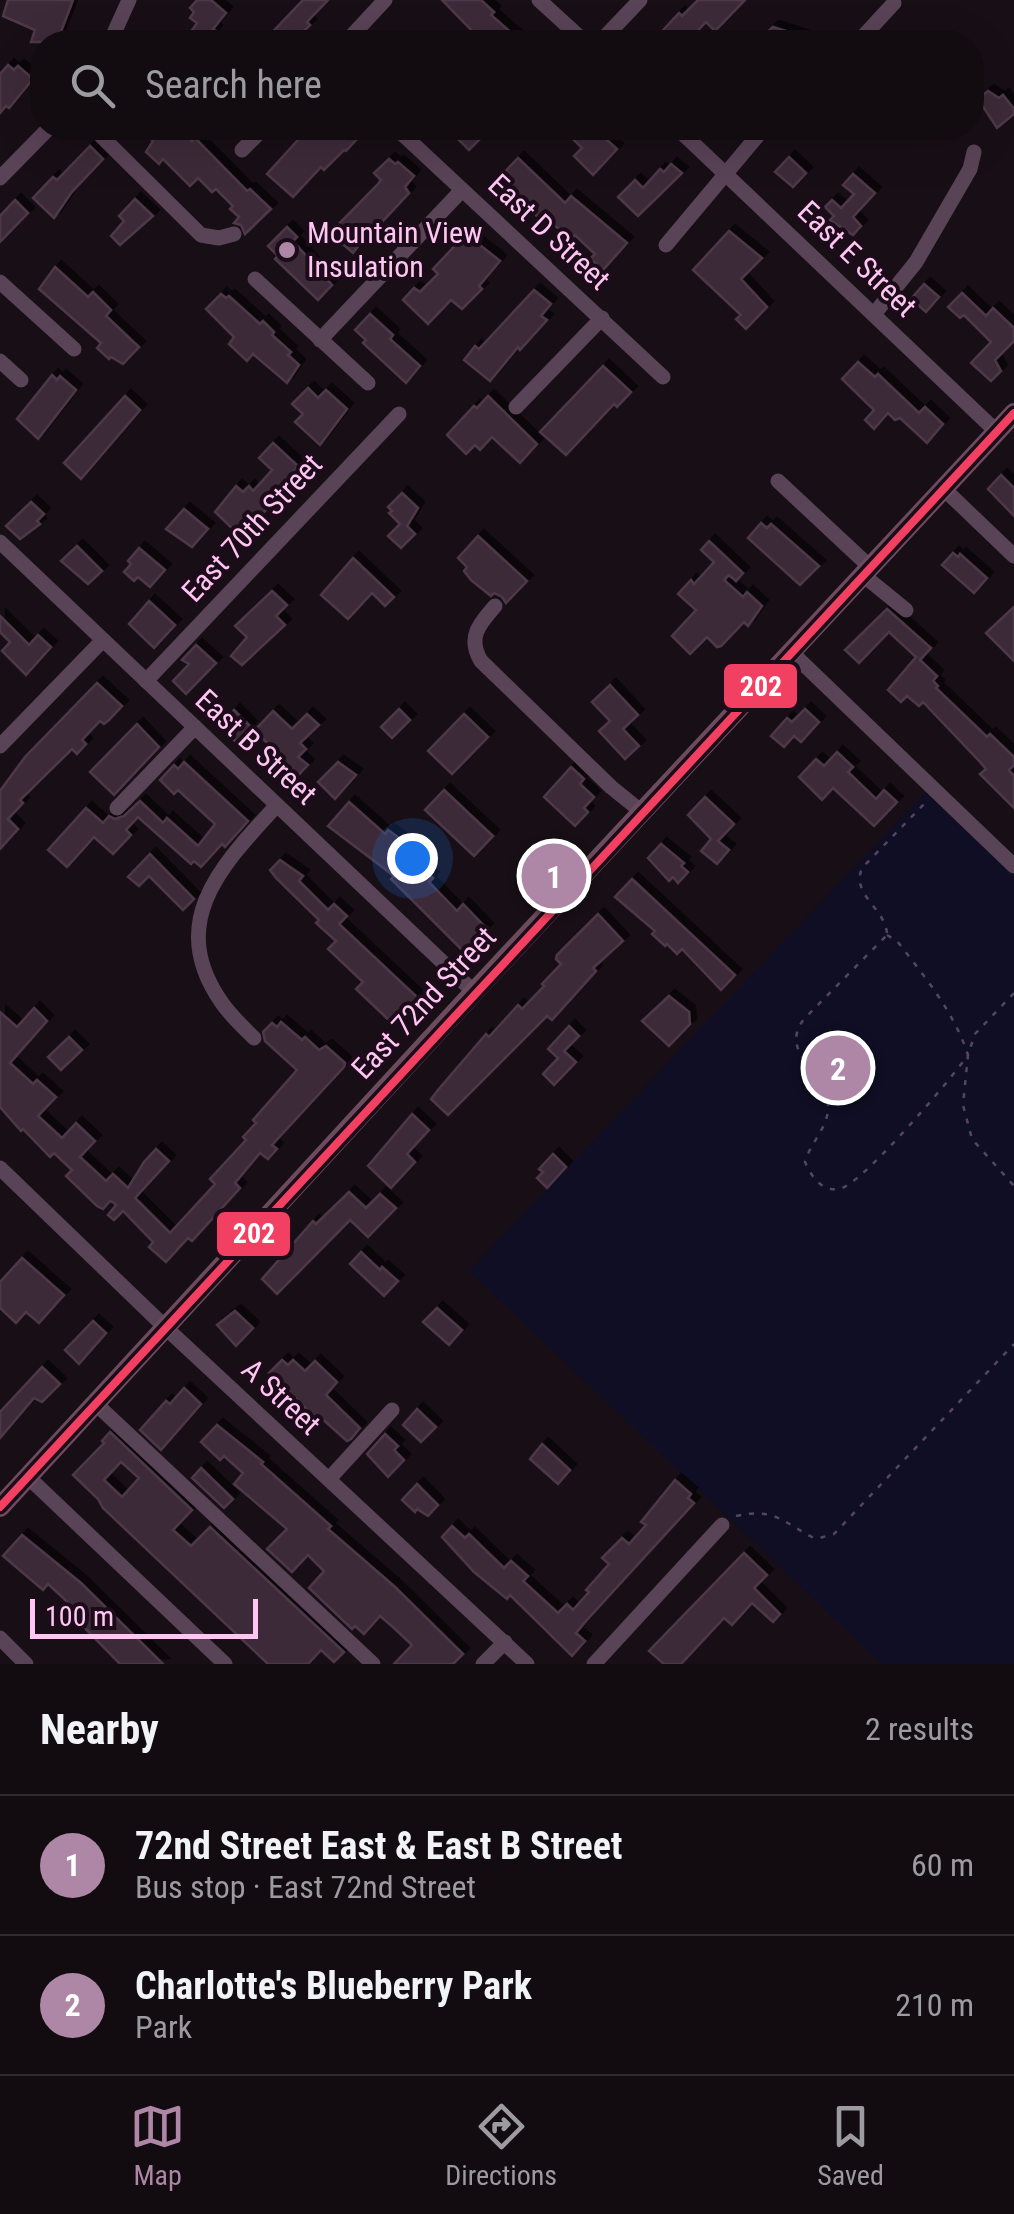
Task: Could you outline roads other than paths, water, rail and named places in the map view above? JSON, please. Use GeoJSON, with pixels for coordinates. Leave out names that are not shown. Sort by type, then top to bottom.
{"type":"FeatureCollection","features":[{"type":"Feature","properties":{"kind":"main road","name":"East 72nd Street"},"geometry":{"type":"LineString","coordinates":[[2,1502],[1014,414]]}},
{"type":"Feature","properties":{"kind":"street"},"geometry":{"type":"LineString","coordinates":[[115,30],[129,0]]}},
{"type":"Feature","properties":{"kind":"street"},"geometry":{"type":"LineString","coordinates":[[357,30],[385,0]]}},
{"type":"Feature","properties":{"kind":"street"},"geometry":{"type":"LineString","coordinates":[[539,0],[572,30]]}},
{"type":"Feature","properties":{"kind":"street"},"geometry":{"type":"LineString","coordinates":[[611,30],[640,0]]}},
{"type":"Feature","properties":{"kind":"street"},"geometry":{"type":"LineString","coordinates":[[869,30],[894,4]]}},
{"type":"Feature","properties":{"kind":"street"},"geometry":{"type":"LineString","coordinates":[[0,178],[38,140]]}},
{"type":"Feature","properties":{"kind":"street"},"geometry":{"type":"LineString","coordinates":[[105,140],[201,235],[220,238],[234,234]]}},
{"type":"Feature","properties":{"kind":"street"},"geometry":{"type":"LineString","coordinates":[[242,150],[252,140]]}},
{"type":"Feature","properties":{"kind":"street","name":"East D Street"},"geometry":{"type":"LineString","coordinates":[[409,140],[663,378]]}},
{"type":"Feature","properties":{"kind":"street","name":"East E Street"},"geometry":{"type":"LineString","coordinates":[[690,140],[996,432]]}},
{"type":"Feature","properties":{"kind":"street"},"geometry":{"type":"LineString","coordinates":[[666,244],[753,140]]}},
{"type":"Feature","properties":{"kind":"street"},"geometry":{"type":"LineString","coordinates":[[875,314],[916,262],[970,169],[974,152]]}},
{"type":"Feature","properties":{"kind":"street"},"geometry":{"type":"LineString","coordinates":[[320,340],[462,190]]}},
{"type":"Feature","properties":{"kind":"street"},"geometry":{"type":"LineString","coordinates":[[255,279],[368,383]]}},
{"type":"Feature","properties":{"kind":"street"},"geometry":{"type":"LineString","coordinates":[[0,282],[74,349]]}},
{"type":"Feature","properties":{"kind":"street"},"geometry":{"type":"LineString","coordinates":[[516,407],[602,318]]}},
{"type":"Feature","properties":{"kind":"street"},"geometry":{"type":"LineString","coordinates":[[0,361],[21,380]]}},
{"type":"Feature","properties":{"kind":"street","name":"East 70th Street"},"geometry":{"type":"LineString","coordinates":[[146,681],[399,414]]}},
{"type":"Feature","properties":{"kind":"street"},"geometry":{"type":"LineString","coordinates":[[778,480],[906,610]]}},
{"type":"Feature","properties":{"kind":"street"},"geometry":{"type":"LineString","coordinates":[[944,489],[1014,556]]}},
{"type":"Feature","properties":{"kind":"street","name":"East B Street"},"geometry":{"type":"LineString","coordinates":[[0,542],[474,992]]}},
{"type":"Feature","properties":{"kind":"street"},"geometry":{"type":"LineString","coordinates":[[494,606],[474,636],[474,650],[481,661],[642,812]]}},
{"type":"Feature","properties":{"kind":"street"},"geometry":{"type":"LineString","coordinates":[[0,746],[103,640]]}},
{"type":"Feature","properties":{"kind":"street"},"geometry":{"type":"LineString","coordinates":[[791,652],[1014,866]]}},
{"type":"Feature","properties":{"kind":"street"},"geometry":{"type":"LineString","coordinates":[[117,808],[195,727]]}},
{"type":"Feature","properties":{"kind":"street"},"geometry":{"type":"LineString","coordinates":[[254,1038],[224,1006],[210,984],[202,964],[198,922],[218,876],[240,845],[277,806]]}},
{"type":"Feature","properties":{"kind":"street","name":"A Street"},"geometry":{"type":"LineString","coordinates":[[0,1168],[528,1664]]}},
{"type":"Feature","properties":{"kind":"street"},"geometry":{"type":"LineString","coordinates":[[96,1404],[374,1664]]}},
{"type":"Feature","properties":{"kind":"street"},"geometry":{"type":"LineString","coordinates":[[330,1479],[392,1410]]}},
{"type":"Feature","properties":{"kind":"street"},"geometry":{"type":"LineString","coordinates":[[28,1477],[225,1664]]}},
{"type":"Feature","properties":{"kind":"street"},"geometry":{"type":"LineString","coordinates":[[594,1664],[722,1525]]}},
{"type":"Feature","properties":{"kind":"street"},"geometry":{"type":"LineString","coordinates":[[0,1638],[26,1664]]}},
{"type":"Feature","properties":{"kind":"street"},"geometry":{"type":"LineString","coordinates":[[484,1664],[504,1642]]}},
{"type":"Feature","properties":{"kind":"place","name":"Mountain View Insulation"},"geometry":{"type":"Point","coordinates":[287,250]}},
{"type":"Feature","properties":{"kind":"place","name":"72nd Street East & East B Street"},"geometry":{"type":"Point","coordinates":[554,876]}},
{"type":"Feature","properties":{"kind":"place","name":"Charlotte's Blueberry Park"},"geometry":{"type":"Point","coordinates":[838,1068]}}]}
